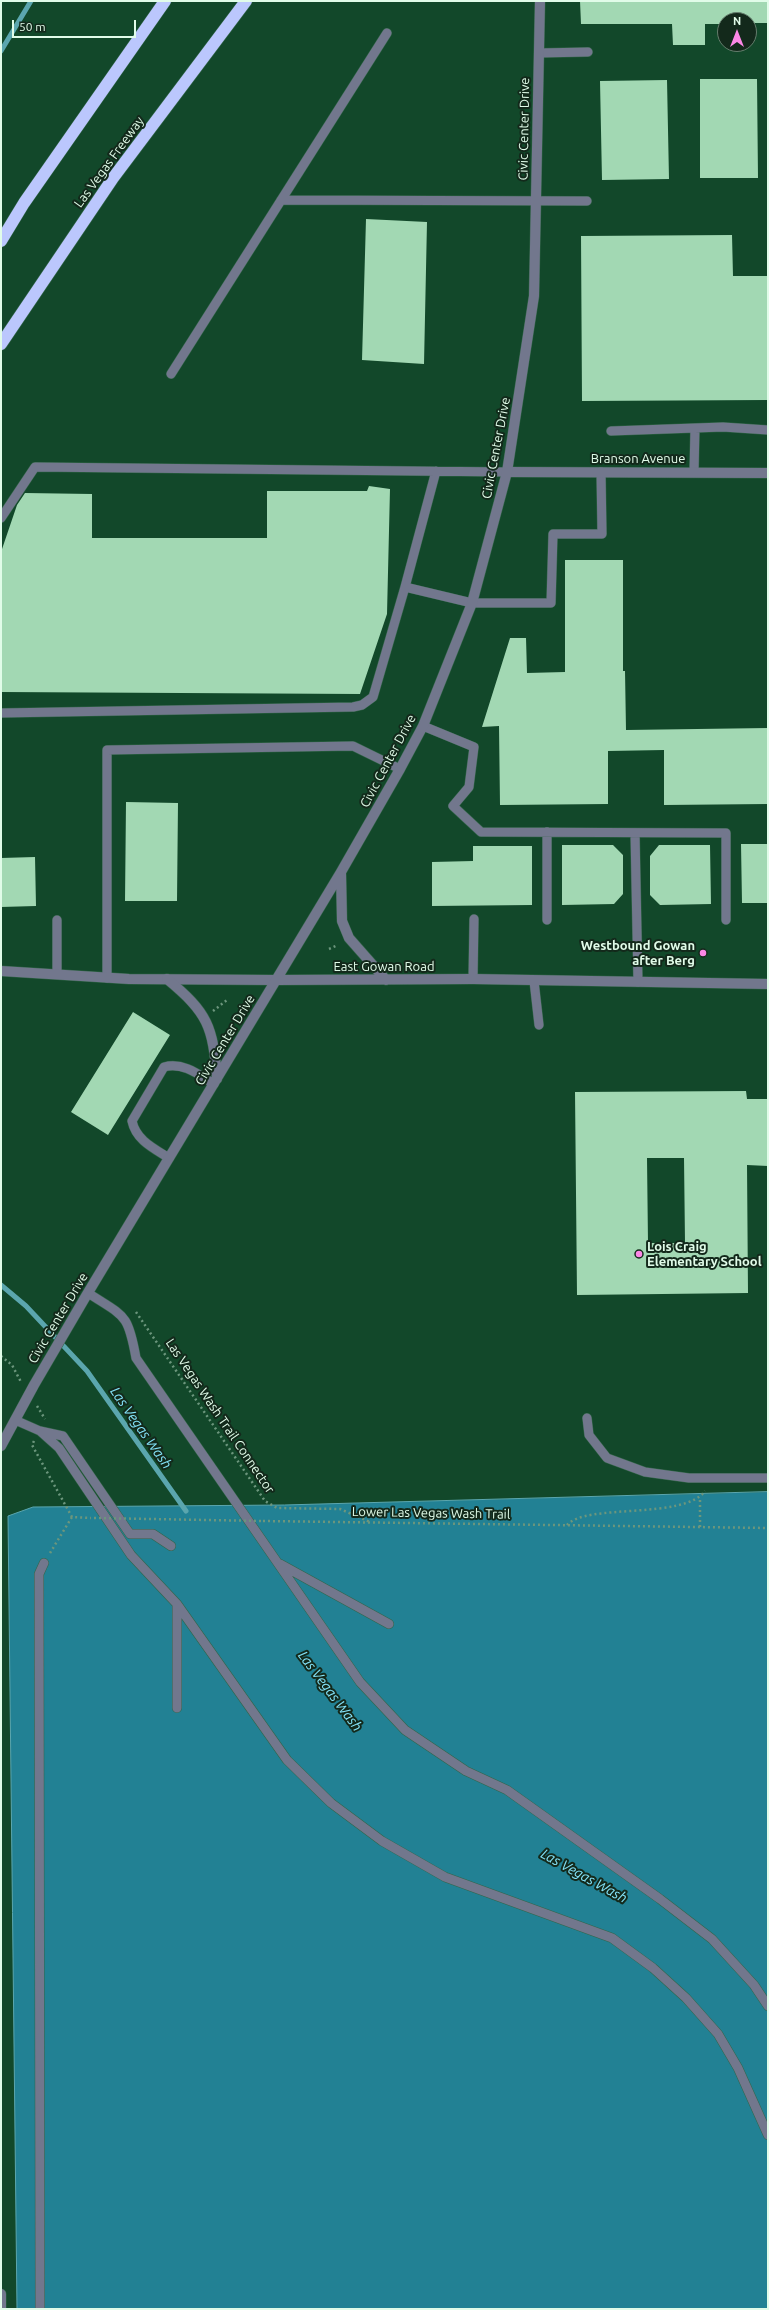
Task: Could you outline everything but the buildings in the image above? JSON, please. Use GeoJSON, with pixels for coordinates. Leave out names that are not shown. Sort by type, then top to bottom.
{"type":"FeatureCollection","features":[{"type":"Feature","properties":{"kind":"highway"},"geometry":{"type":"LineString","coordinates":[[1,241],[24,203],[165,1]]}},
{"type":"Feature","properties":{"kind":"highway","name":"Las Vegas Freeway"},"geometry":{"type":"LineString","coordinates":[[1,344],[113,178],[246,1]]}},
{"type":"Feature","properties":{"kind":"street","name":"Civic Center Drive"},"geometry":{"type":"LineString","coordinates":[[1,1446],[34,1385],[87,1294],[341,872],[400,769],[423,726],[472,603],[508,472],[534,296],[540,1]]}},
{"type":"Feature","properties":{"kind":"street","name":"Branson Avenue"},"geometry":{"type":"LineString","coordinates":[[508,472],[768,473]]}},
{"type":"Feature","properties":{"kind":"street"},"geometry":{"type":"LineString","coordinates":[[341,872],[342,921],[349,938],[386,980]]}},
{"type":"Feature","properties":{"kind":"street","name":"East Gowan Road"},"geometry":{"type":"LineString","coordinates":[[1,971],[107,978],[276,980],[473,979],[768,984]]}},
{"type":"Feature","properties":{"kind":"street"},"geometry":{"type":"LineString","coordinates":[[167,979],[190,998],[205,1016],[213,1039],[215,1081]]}},
{"type":"Feature","properties":{"kind":"street"},"geometry":{"type":"LineString","coordinates":[[1,2294],[1,2309]]}},
{"type":"Feature","properties":{"kind":"lane"},"geometry":{"type":"LineString","coordinates":[[171,374],[387,33]]}},
{"type":"Feature","properties":{"kind":"lane"},"geometry":{"type":"LineString","coordinates":[[539,53],[588,52]]}},
{"type":"Feature","properties":{"kind":"lane"},"geometry":{"type":"LineString","coordinates":[[281,200],[587,201]]}},
{"type":"Feature","properties":{"kind":"lane"},"geometry":{"type":"LineString","coordinates":[[611,431],[695,428],[768,430]]}},
{"type":"Feature","properties":{"kind":"lane"},"geometry":{"type":"LineString","coordinates":[[694,472],[695,428]]}},
{"type":"Feature","properties":{"kind":"lane"},"geometry":{"type":"LineString","coordinates":[[1,518],[35,467],[508,472]]}},
{"type":"Feature","properties":{"kind":"lane"},"geometry":{"type":"LineString","coordinates":[[1,713],[353,707],[362,705],[373,697],[405,587],[436,471]]}},
{"type":"Feature","properties":{"kind":"lane"},"geometry":{"type":"LineString","coordinates":[[405,587],[472,603],[551,603],[553,534],[602,534],[601,472]]}},
{"type":"Feature","properties":{"kind":"lane"},"geometry":{"type":"LineString","coordinates":[[423,726],[474,747],[469,787],[453,806],[481,832],[726,833],[726,920]]}},
{"type":"Feature","properties":{"kind":"lane"},"geometry":{"type":"LineString","coordinates":[[107,978],[107,750],[353,746],[400,769]]}},
{"type":"Feature","properties":{"kind":"lane"},"geometry":{"type":"LineString","coordinates":[[547,832],[547,920]]}},
{"type":"Feature","properties":{"kind":"lane"},"geometry":{"type":"LineString","coordinates":[[635,833],[638,982]]}},
{"type":"Feature","properties":{"kind":"lane"},"geometry":{"type":"LineString","coordinates":[[473,979],[474,919]]}},
{"type":"Feature","properties":{"kind":"lane"},"geometry":{"type":"LineString","coordinates":[[57,920],[57,974]]}},
{"type":"Feature","properties":{"kind":"lane"},"geometry":{"type":"LineString","coordinates":[[534,981],[538,1025]]}},
{"type":"Feature","properties":{"kind":"lane"},"geometry":{"type":"LineString","coordinates":[[169,1158],[144,1142],[134,1132],[132,1121],[164,1067],[175,1064],[215,1081]]}},
{"type":"Feature","properties":{"kind":"lane"},"geometry":{"type":"LineString","coordinates":[[87,1294],[125,1318],[131,1329],[136,1358],[360,1682],[405,1730],[466,1771],[508,1790],[660,1899],[712,1939],[754,1985],[768,2006]]}},
{"type":"Feature","properties":{"kind":"lane"},"geometry":{"type":"LineString","coordinates":[[586,1418],[589,1435],[607,1458],[645,1472],[689,1478],[768,1478]]}},
{"type":"Feature","properties":{"kind":"lane"},"geometry":{"type":"LineString","coordinates":[[15,1420],[40,1431],[63,1436],[130,1534],[152,1534],[171,1546]]}},
{"type":"Feature","properties":{"kind":"lane"},"geometry":{"type":"LineString","coordinates":[[40,1431],[58,1448],[131,1555],[177,1604],[287,1760],[331,1803],[382,1841],[445,1877],[612,1938],[653,1968],[681,1993],[718,2034],[738,2068],[768,2135]]}},
{"type":"Feature","properties":{"kind":"lane"},"geometry":{"type":"LineString","coordinates":[[277,1562],[389,1624]]}},
{"type":"Feature","properties":{"kind":"lane"},"geometry":{"type":"LineString","coordinates":[[40,2309],[39,1574],[44,1563]]}},
{"type":"Feature","properties":{"kind":"lane"},"geometry":{"type":"LineString","coordinates":[[177,1604],[177,1708]]}},
{"type":"Feature","properties":{"kind":"path"},"geometry":{"type":"LineString","coordinates":[[329,949],[343,943]]}},
{"type":"Feature","properties":{"kind":"path"},"geometry":{"type":"LineString","coordinates":[[210,1014],[227,1000]]}},
{"type":"Feature","properties":{"kind":"path","name":"Las Vegas Wash Trail Connector"},"geometry":{"type":"LineString","coordinates":[[134,1311],[150,1331],[265,1501],[277,1508],[340,1509],[370,1522]]}},
{"type":"Feature","properties":{"kind":"path"},"geometry":{"type":"LineString","coordinates":[[567,1525],[570,1521],[588,1516],[676,1505],[700,1497],[714,1478]]}},
{"type":"Feature","properties":{"kind":"path"},"geometry":{"type":"LineString","coordinates":[[700,1497],[700,1527]]}},
{"type":"Feature","properties":{"kind":"path"},"geometry":{"type":"LineString","coordinates":[[44,1563],[72,1517]]}},
{"type":"Feature","properties":{"kind":"path","name":"Lower Las Vegas Wash Trail"},"geometry":{"type":"LineString","coordinates":[[94,1518],[768,1528]]}},
{"type":"Feature","properties":{"kind":"water"},"geometry":{"type":"Polygon","coordinates":[[[768,1492],[768,2309],[17,2309],[8,1516],[33,1507],[284,1505],[768,1492]]]}},
{"type":"Feature","properties":{"kind":"waterway"},"geometry":{"type":"LineString","coordinates":[[1,51],[31,1]]}},
{"type":"Feature","properties":{"kind":"waterway","name":"Las Vegas Wash"},"geometry":{"type":"LineString","coordinates":[[1,1285],[26,1306],[87,1371],[186,1511]]}},
{"type":"Feature","properties":{"kind":"place","name":"Westbound Gowan after Berg"},"geometry":{"type":"Point","coordinates":[703,953]}},
{"type":"Feature","properties":{"kind":"place","name":"Lois Craig Elementary School"},"geometry":{"type":"Point","coordinates":[639,1254]}}]}
